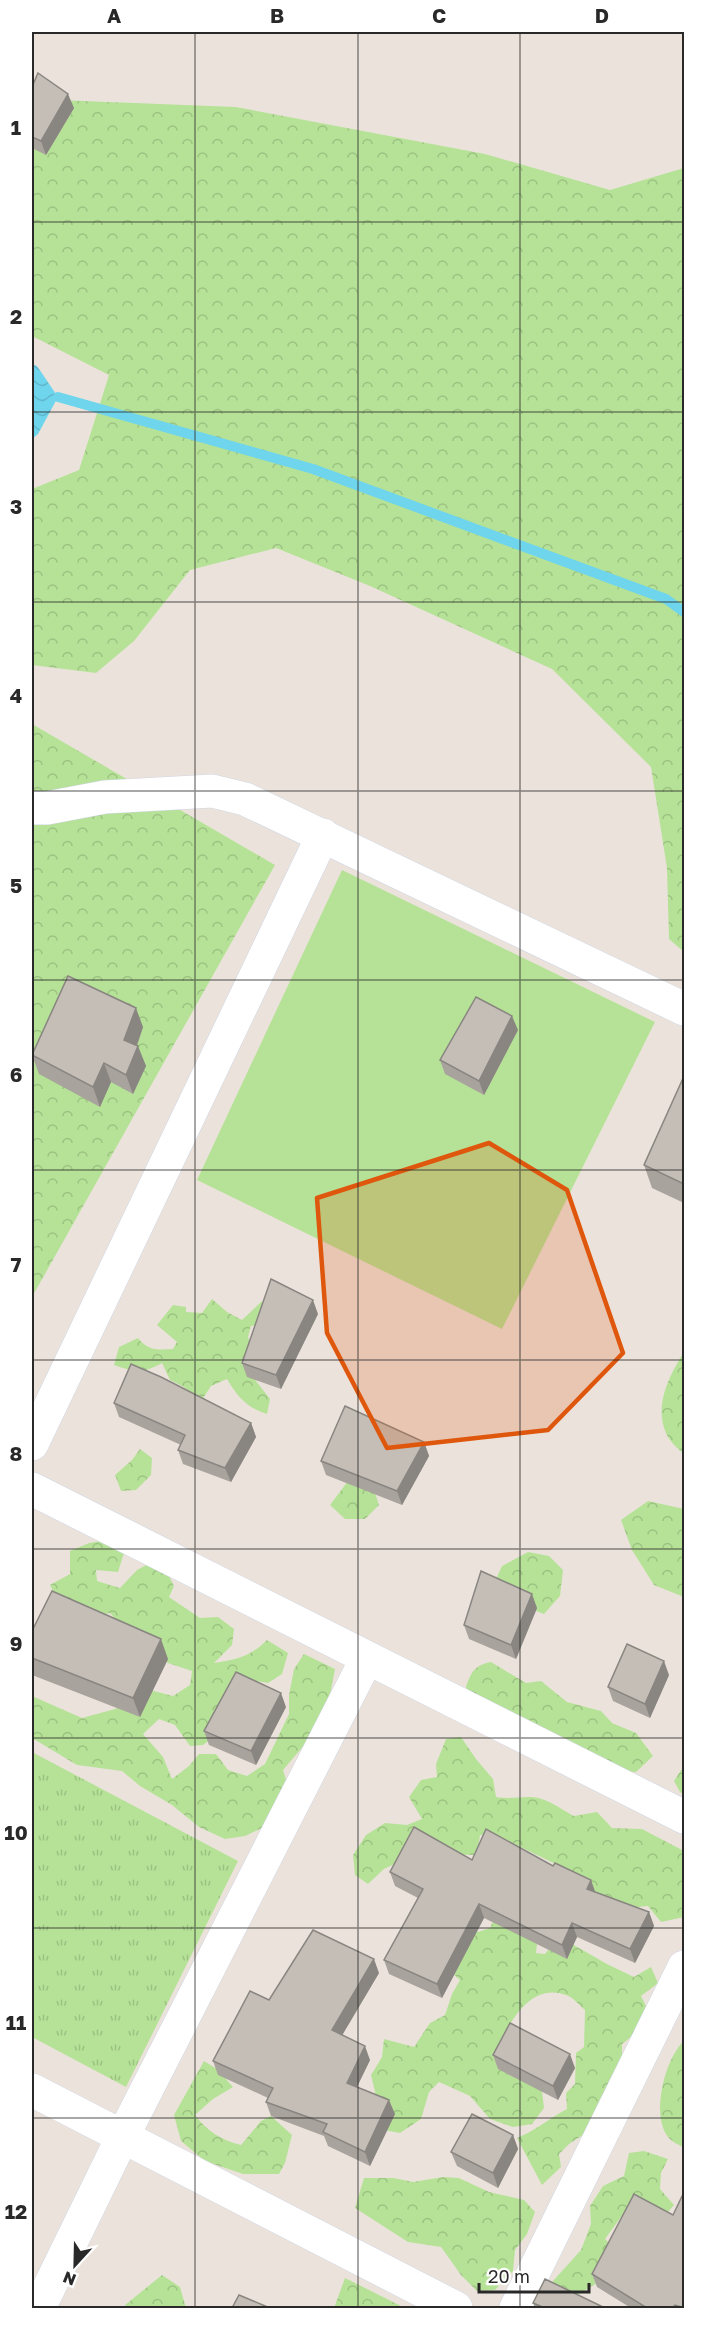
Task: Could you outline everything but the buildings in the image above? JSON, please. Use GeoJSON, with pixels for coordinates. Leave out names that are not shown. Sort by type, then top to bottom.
{"type":"FeatureCollection","features":[{"type":"Feature","properties":{"kind":"street"},"geometry":{"type":"LineString","coordinates":[[32,808],[47,808],[105,797],[212,791],[245,799],[684,1009]]}},
{"type":"Feature","properties":{"kind":"street"},"geometry":{"type":"LineString","coordinates":[[32,1444],[323,835]]}},
{"type":"Feature","properties":{"kind":"street"},"geometry":{"type":"LineString","coordinates":[[32,1489],[684,1816]]}},
{"type":"Feature","properties":{"kind":"street"},"geometry":{"type":"LineString","coordinates":[[39,2308],[122,2138],[367,1658]]}},
{"type":"Feature","properties":{"kind":"street"},"geometry":{"type":"LineString","coordinates":[[516,2308],[684,1966]]}},
{"type":"Feature","properties":{"kind":"street"},"geometry":{"type":"LineString","coordinates":[[32,2090],[456,2308]]}},
{"type":"Feature","properties":{"kind":"highlighted area"},"geometry":{"type":"Polygon","coordinates":[[[489,1143],[567,1190],[623,1353],[548,1430],[387,1448],[327,1333],[317,1198],[489,1143]]]}},
{"type":"Feature","properties":{"kind":"green space"},"geometry":{"type":"Polygon","coordinates":[[[32,99],[236,107],[485,154],[610,190],[684,168],[684,952],[669,939],[667,868],[651,767],[552,669],[370,586],[276,548],[190,570],[134,641],[96,673],[32,665],[32,489],[79,470],[109,375],[32,336],[32,99]]]}},
{"type":"Feature","properties":{"kind":"green space"},"geometry":{"type":"Polygon","coordinates":[[[32,724],[275,865],[32,1297],[32,724]]]}},
{"type":"Feature","properties":{"kind":"green space"},"geometry":{"type":"Polygon","coordinates":[[[342,870],[655,1022],[502,1329],[197,1180],[342,870]]]}},
{"type":"Feature","properties":{"kind":"green space"},"geometry":{"type":"Polygon","coordinates":[[[212,1299],[227,1312],[242,1320],[261,1302],[278,1299],[263,1324],[251,1326],[248,1337],[253,1350],[241,1362],[270,1399],[267,1414],[243,1401],[227,1379],[211,1386],[200,1403],[184,1387],[170,1380],[162,1363],[138,1371],[114,1365],[119,1347],[138,1338],[154,1349],[173,1349],[177,1342],[157,1325],[173,1305],[186,1307],[186,1312],[202,1313],[212,1299]]]}},
{"type":"Feature","properties":{"kind":"green space"},"geometry":{"type":"Polygon","coordinates":[[[684,1352],[684,1454],[667,1436],[663,1422],[662,1401],[673,1371],[684,1352]]]}},
{"type":"Feature","properties":{"kind":"green space"},"geometry":{"type":"Polygon","coordinates":[[[140,1449],[152,1458],[151,1475],[136,1490],[121,1491],[115,1475],[132,1460],[140,1449]]]}},
{"type":"Feature","properties":{"kind":"green space"},"geometry":{"type":"Polygon","coordinates":[[[348,1481],[374,1490],[379,1505],[365,1519],[345,1519],[330,1505],[348,1481]]]}},
{"type":"Feature","properties":{"kind":"green space"},"geometry":{"type":"Polygon","coordinates":[[[648,1501],[684,1509],[684,1597],[654,1585],[632,1550],[621,1520],[648,1501]]]}},
{"type":"Feature","properties":{"kind":"green space"},"geometry":{"type":"Polygon","coordinates":[[[108,1540],[124,1553],[118,1572],[96,1570],[97,1581],[120,1588],[137,1570],[152,1562],[167,1572],[174,1586],[169,1597],[200,1618],[218,1617],[234,1629],[232,1645],[214,1663],[243,1656],[267,1640],[288,1653],[282,1674],[268,1683],[246,1679],[218,1734],[203,1745],[190,1746],[175,1725],[159,1719],[143,1734],[163,1757],[172,1779],[189,1766],[199,1754],[216,1754],[228,1770],[247,1776],[265,1764],[289,1714],[289,1695],[294,1669],[304,1654],[335,1669],[329,1700],[306,1743],[283,1770],[287,1783],[262,1828],[245,1836],[225,1839],[199,1827],[172,1805],[140,1786],[122,1771],[77,1765],[32,1738],[32,1696],[82,1718],[115,1709],[150,1690],[173,1696],[190,1685],[192,1671],[168,1663],[123,1627],[110,1613],[88,1617],[64,1613],[50,1585],[70,1574],[70,1551],[89,1543],[108,1540]]]}},
{"type":"Feature","properties":{"kind":"green space"},"geometry":{"type":"Polygon","coordinates":[[[528,1552],[549,1556],[563,1570],[560,1596],[544,1614],[521,1605],[496,1579],[502,1566],[528,1552]]]}},
{"type":"Feature","properties":{"kind":"green space"},"geometry":{"type":"Polygon","coordinates":[[[491,1662],[526,1683],[541,1681],[567,1702],[601,1711],[612,1723],[636,1733],[653,1756],[636,1772],[621,1771],[549,1739],[539,1725],[474,1701],[466,1687],[470,1677],[477,1667],[491,1662]]]}},
{"type":"Feature","properties":{"kind":"green space"},"geometry":{"type":"Polygon","coordinates":[[[461,1737],[493,1779],[496,1797],[535,1797],[574,1816],[597,1812],[612,1828],[642,1829],[684,1851],[684,1917],[661,1922],[648,1906],[627,1908],[593,1919],[570,1871],[500,1837],[480,1835],[477,1855],[415,1854],[384,1869],[368,1884],[355,1875],[353,1855],[366,1835],[385,1823],[407,1825],[422,1819],[409,1797],[421,1780],[437,1777],[436,1764],[446,1739],[461,1737]]]}},
{"type":"Feature","properties":{"kind":"green space"},"geometry":{"type":"Polygon","coordinates":[[[32,1752],[238,1861],[126,2087],[32,2037],[32,1752]]]}},
{"type":"Feature","properties":{"kind":"green space"},"geometry":{"type":"Polygon","coordinates":[[[684,1769],[684,1794],[680,1792],[674,1781],[684,1769]]]}},
{"type":"Feature","properties":{"kind":"green space"},"geometry":{"type":"Polygon","coordinates":[[[495,1917],[538,1935],[536,1953],[545,1954],[554,1943],[565,1940],[634,1977],[651,1967],[658,1983],[641,1996],[646,2006],[640,2023],[632,2036],[622,2044],[622,2062],[586,2133],[559,2154],[561,2167],[542,2185],[517,2138],[567,2109],[566,2093],[575,2084],[576,2053],[584,2047],[585,2010],[571,1997],[553,1993],[542,1994],[532,2000],[515,2017],[497,2050],[540,2075],[544,2108],[532,2124],[513,2127],[490,2119],[470,2096],[439,2082],[429,2092],[421,2119],[400,2133],[384,2130],[371,2075],[382,2057],[384,2039],[414,2047],[430,2023],[445,2015],[452,1994],[460,1980],[451,1972],[467,1918],[478,1932],[490,1928],[495,1917]]]}},
{"type":"Feature","properties":{"kind":"green space"},"geometry":{"type":"Polygon","coordinates":[[[684,2041],[684,2148],[670,2139],[663,2128],[660,2102],[671,2060],[684,2041]]]}},
{"type":"Feature","properties":{"kind":"green space"},"geometry":{"type":"Polygon","coordinates":[[[204,2061],[217,2069],[233,2087],[213,2099],[195,2115],[215,2134],[241,2145],[261,2121],[271,2116],[292,2135],[285,2163],[279,2174],[243,2174],[205,2161],[181,2141],[174,2115],[204,2061]]]}},
{"type":"Feature","properties":{"kind":"green space"},"geometry":{"type":"Polygon","coordinates":[[[644,2151],[668,2159],[661,2173],[660,2189],[674,2205],[662,2219],[629,2206],[605,2239],[627,2260],[605,2278],[566,2302],[546,2292],[581,2250],[591,2224],[590,2206],[603,2186],[624,2176],[629,2153],[644,2151]]]}},
{"type":"Feature","properties":{"kind":"green space"},"geometry":{"type":"Polygon","coordinates":[[[443,2177],[459,2178],[489,2192],[524,2200],[535,2212],[527,2234],[515,2250],[513,2271],[495,2290],[477,2291],[461,2275],[441,2247],[408,2242],[355,2208],[364,2178],[394,2178],[413,2182],[443,2177]]]}},
{"type":"Feature","properties":{"kind":"green space"},"geometry":{"type":"Polygon","coordinates":[[[162,2275],[180,2287],[186,2308],[128,2308],[125,2305],[162,2275]]]}},
{"type":"Feature","properties":{"kind":"green space"},"geometry":{"type":"Polygon","coordinates":[[[345,2278],[405,2308],[334,2308],[345,2278]]]}},
{"type":"Feature","properties":{"kind":"water"},"geometry":{"type":"Polygon","coordinates":[[[32,364],[37,366],[58,397],[38,434],[32,439],[32,364]]]}},
{"type":"Feature","properties":{"kind":"waterway"},"geometry":{"type":"LineString","coordinates":[[58,397],[313,469],[666,599],[684,612]]}}]}
